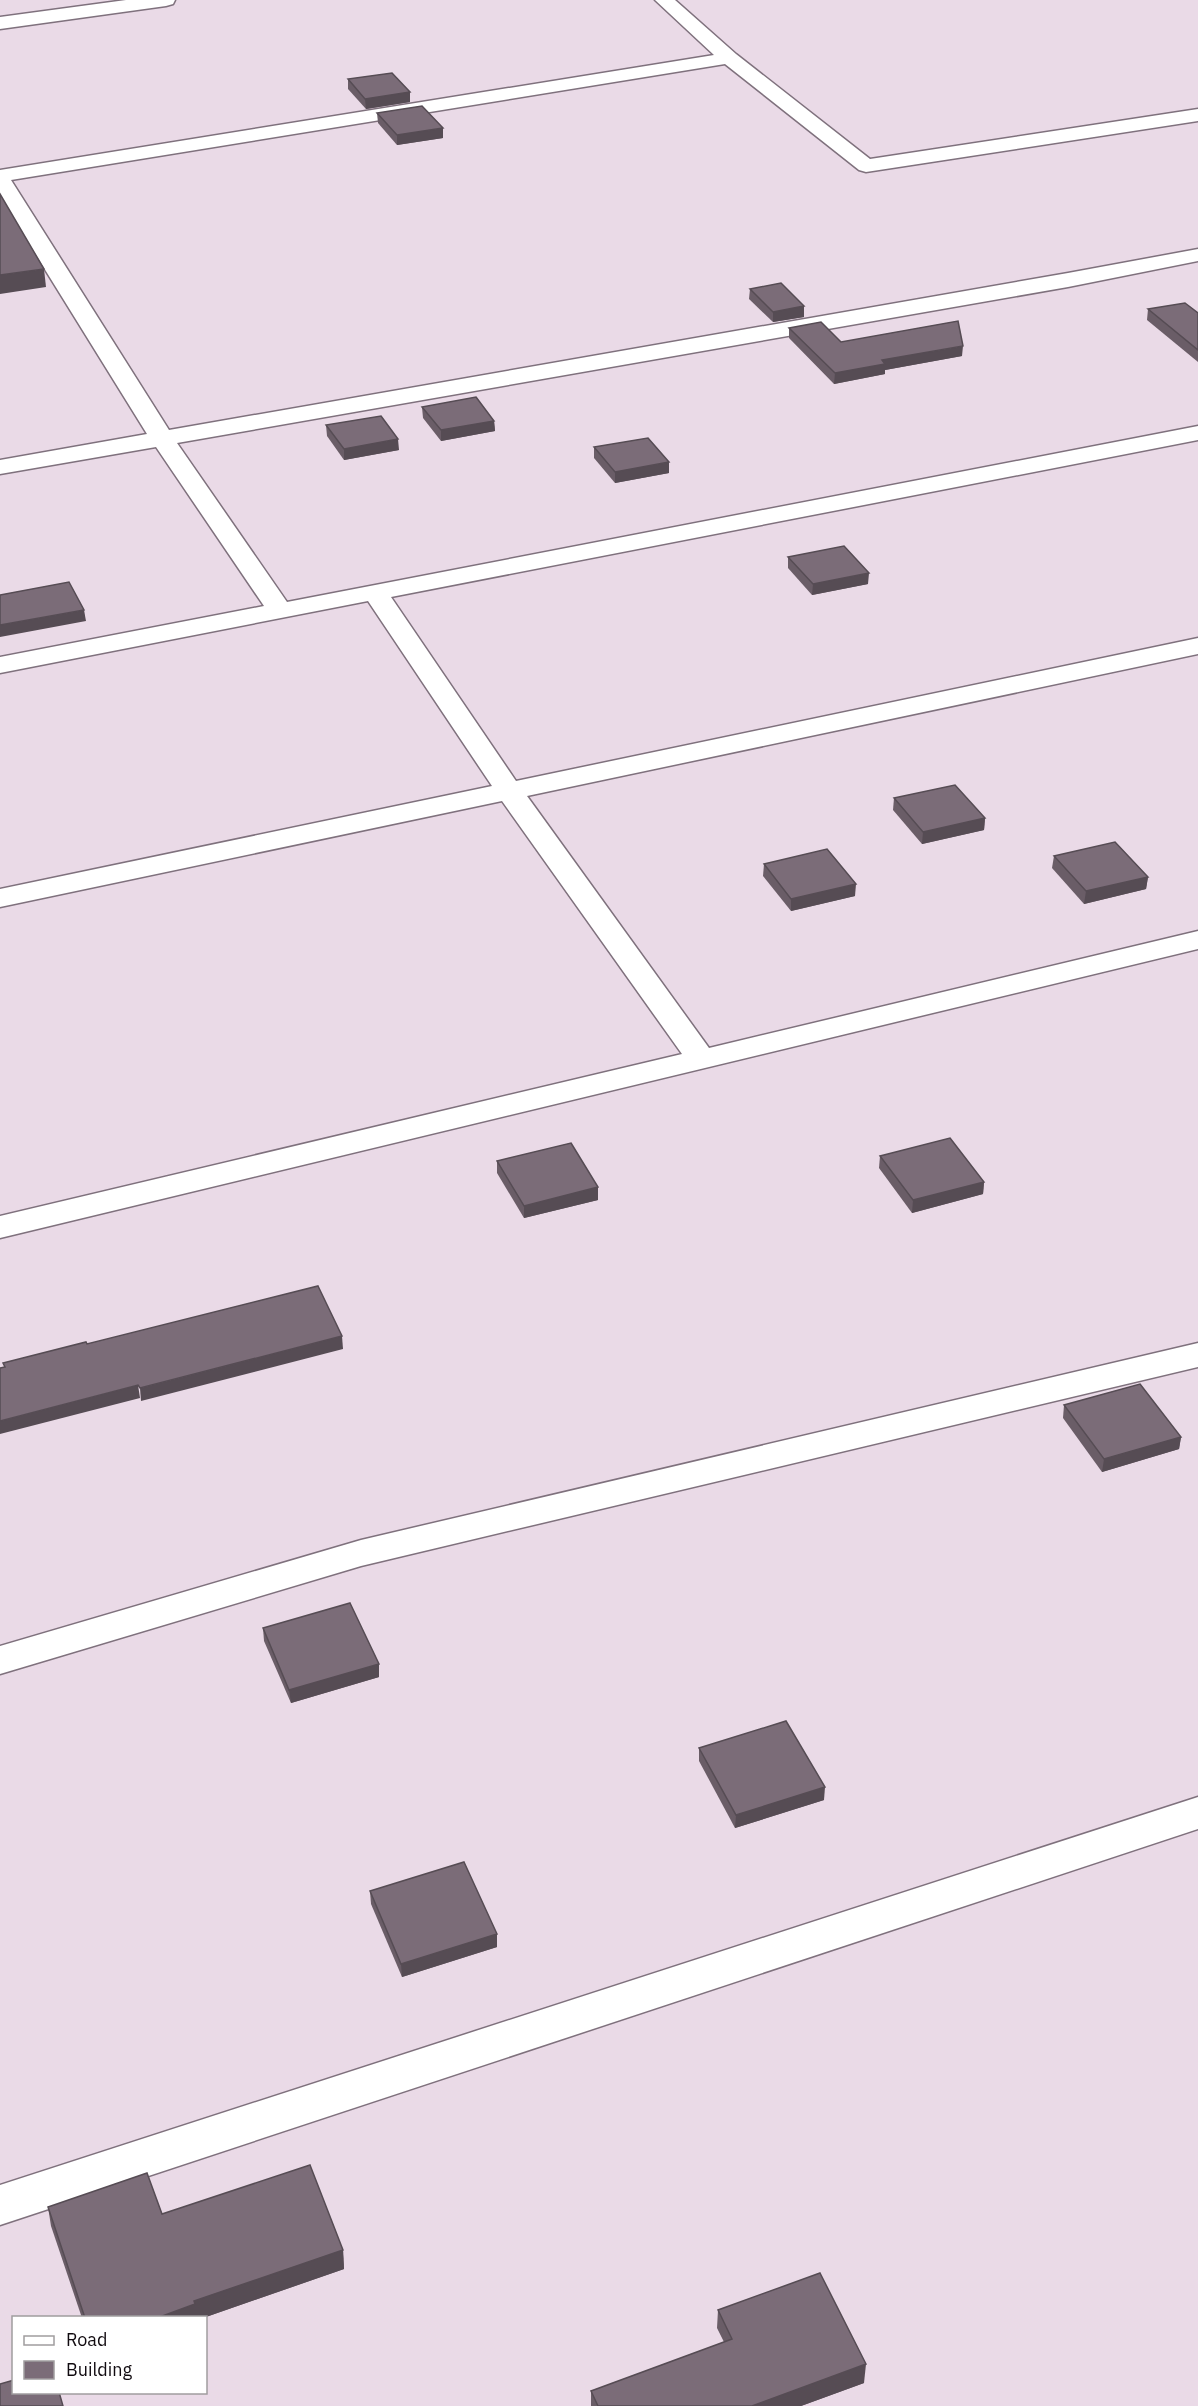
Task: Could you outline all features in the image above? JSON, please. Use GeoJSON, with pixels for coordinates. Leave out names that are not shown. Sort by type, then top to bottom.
{"type":"FeatureCollection","features":[{"type":"Feature","properties":{"kind":"street"},"geometry":{"type":"LineString","coordinates":[[0,24],[166,0]]}},
{"type":"Feature","properties":{"kind":"street"},"geometry":{"type":"LineString","coordinates":[[664,0],[729,58],[866,166],[1198,115]]}},
{"type":"Feature","properties":{"kind":"street"},"geometry":{"type":"LineString","coordinates":[[281,612],[163,440],[0,178],[729,58]]}},
{"type":"Feature","properties":{"kind":"street"},"geometry":{"type":"LineString","coordinates":[[0,468],[1057,283],[1198,255]]}},
{"type":"Feature","properties":{"kind":"street"},"geometry":{"type":"LineString","coordinates":[[0,665],[1198,433]]}},
{"type":"Feature","properties":{"kind":"street"},"geometry":{"type":"LineString","coordinates":[[375,594],[509,791],[701,1059]]}},
{"type":"Feature","properties":{"kind":"street"},"geometry":{"type":"LineString","coordinates":[[0,898],[1198,646]]}},
{"type":"Feature","properties":{"kind":"street"},"geometry":{"type":"LineString","coordinates":[[0,1227],[1198,940]]}},
{"type":"Feature","properties":{"kind":"street"},"geometry":{"type":"LineString","coordinates":[[0,1660],[361,1553],[1198,1355]]}},
{"type":"Feature","properties":{"kind":"street"},"geometry":{"type":"LineString","coordinates":[[0,2205],[1198,1813]]}},
{"type":"Feature","properties":{"kind":"building"},"geometry":{"type":"Polygon","coordinates":[[[392,73],[410,92],[365,99],[348,79],[392,73]]]}},
{"type":"Feature","properties":{"kind":"building"},"geometry":{"type":"Polygon","coordinates":[[[422,106],[443,128],[397,135],[377,113],[422,106]]]}},
{"type":"Feature","properties":{"kind":"building"},"geometry":{"type":"Polygon","coordinates":[[[0,194],[44,269],[0,275],[0,194]]]}},
{"type":"Feature","properties":{"kind":"building"},"geometry":{"type":"Polygon","coordinates":[[[781,283],[804,306],[773,312],[750,289],[781,283]]]}},
{"type":"Feature","properties":{"kind":"building"},"geometry":{"type":"Polygon","coordinates":[[[1185,303],[1198,313],[1198,350],[1148,309],[1185,303]]]}},
{"type":"Feature","properties":{"kind":"building"},"geometry":{"type":"Polygon","coordinates":[[[958,321],[963,346],[882,360],[885,364],[835,373],[789,328],[821,322],[841,342],[958,321]]]}},
{"type":"Feature","properties":{"kind":"building"},"geometry":{"type":"Polygon","coordinates":[[[476,397],[494,421],[441,430],[422,407],[476,397]]]}},
{"type":"Feature","properties":{"kind":"building"},"geometry":{"type":"Polygon","coordinates":[[[381,416],[398,439],[344,449],[326,425],[381,416]]]}},
{"type":"Feature","properties":{"kind":"building"},"geometry":{"type":"Polygon","coordinates":[[[648,438],[669,462],[615,472],[594,447],[648,438]]]}},
{"type":"Feature","properties":{"kind":"building"},"geometry":{"type":"Polygon","coordinates":[[[844,546],[869,573],[813,584],[788,557],[844,546]]]}},
{"type":"Feature","properties":{"kind":"building"},"geometry":{"type":"Polygon","coordinates":[[[69,582],[84,610],[0,625],[0,595],[69,582]]]}},
{"type":"Feature","properties":{"kind":"building"},"geometry":{"type":"Polygon","coordinates":[[[955,785],[985,818],[923,832],[894,798],[955,785]]]}},
{"type":"Feature","properties":{"kind":"building"},"geometry":{"type":"Polygon","coordinates":[[[1115,842],[1148,877],[1086,891],[1054,856],[1115,842]]]}},
{"type":"Feature","properties":{"kind":"building"},"geometry":{"type":"Polygon","coordinates":[[[827,849],[856,884],[791,899],[764,864],[827,849]]]}},
{"type":"Feature","properties":{"kind":"building"},"geometry":{"type":"Polygon","coordinates":[[[950,1138],[984,1182],[913,1200],[880,1156],[950,1138]]]}},
{"type":"Feature","properties":{"kind":"building"},"geometry":{"type":"Polygon","coordinates":[[[571,1143],[598,1187],[524,1206],[497,1161],[571,1143]]]}},
{"type":"Feature","properties":{"kind":"building"},"geometry":{"type":"Polygon","coordinates":[[[318,1286],[342,1336],[0,1421],[0,1368],[5,1367],[3,1363],[318,1286]]]}},
{"type":"Feature","properties":{"kind":"building"},"geometry":{"type":"Polygon","coordinates":[[[1140,1384],[1181,1437],[1104,1459],[1064,1405],[1140,1384]]]}},
{"type":"Feature","properties":{"kind":"building"},"geometry":{"type":"Polygon","coordinates":[[[350,1603],[379,1664],[289,1690],[263,1628],[350,1603]]]}},
{"type":"Feature","properties":{"kind":"building"},"geometry":{"type":"Polygon","coordinates":[[[786,1721],[825,1787],[736,1815],[699,1748],[786,1721]]]}},
{"type":"Feature","properties":{"kind":"building"},"geometry":{"type":"Polygon","coordinates":[[[464,1862],[497,1934],[401,1964],[370,1891],[464,1862]]]}},
{"type":"Feature","properties":{"kind":"building"},"geometry":{"type":"Polygon","coordinates":[[[310,2165],[343,2250],[194,2301],[195,2304],[162,2316],[84,2316],[48,2207],[147,2173],[162,2214],[310,2165]]]}},
{"type":"Feature","properties":{"kind":"building"},"geometry":{"type":"Polygon","coordinates":[[[820,2273],[866,2364],[752,2406],[598,2406],[591,2391],[732,2339],[718,2310],[820,2273]]]}},
{"type":"Feature","properties":{"kind":"building"},"geometry":{"type":"Polygon","coordinates":[[[12,2381],[12,2394],[60,2394],[63,2406],[0,2406],[0,2384],[12,2381]]]}}]}
